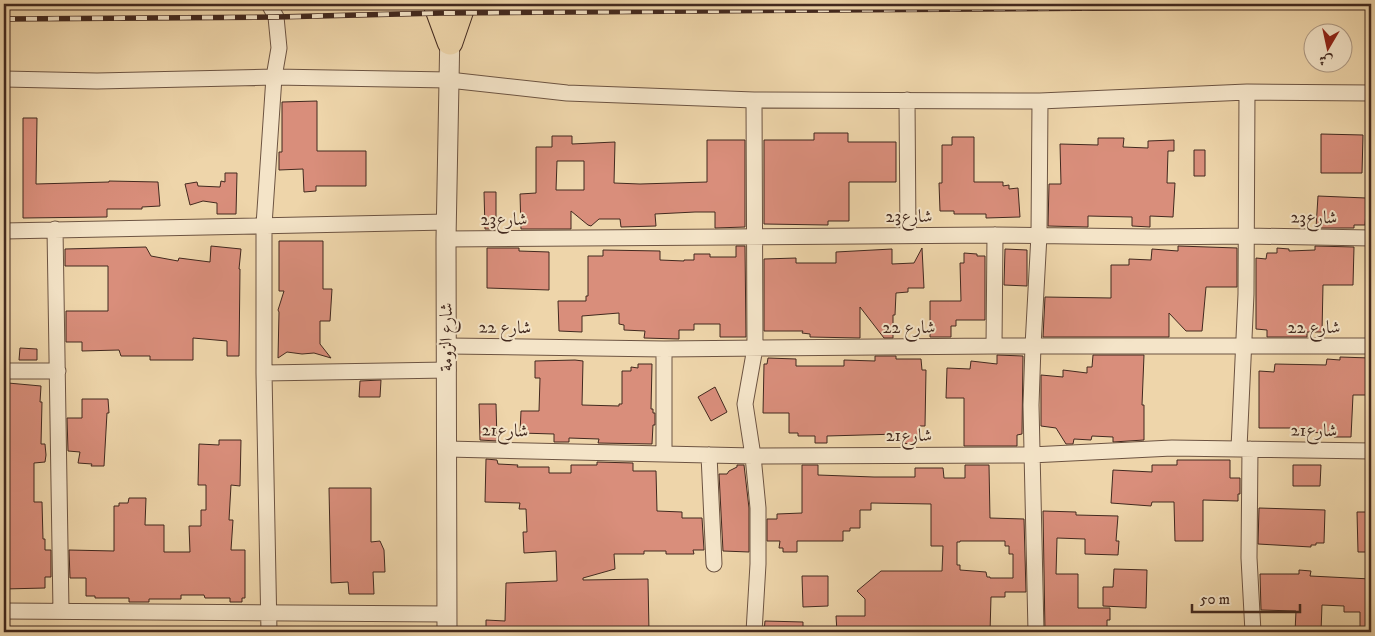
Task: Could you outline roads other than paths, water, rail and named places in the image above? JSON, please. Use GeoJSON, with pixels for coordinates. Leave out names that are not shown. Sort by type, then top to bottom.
{"type":"FeatureCollection","features":[{"type":"Feature","properties":{"kind":"highway"},"geometry":{"type":"LineString","coordinates":[[436,4],[450,42]]}},
{"type":"Feature","properties":{"kind":"highway"},"geometry":{"type":"LineString","coordinates":[[450,42],[463,4]]}},
{"type":"Feature","properties":{"kind":"street"},"geometry":{"type":"LineString","coordinates":[[269,4],[276,17],[279,48],[274,77],[264,225],[264,373],[269,632]]}},
{"type":"Feature","properties":{"kind":"street","name":"شارع الزومة"},"geometry":{"type":"LineString","coordinates":[[447,623],[447,231],[450,4]]}},
{"type":"Feature","properties":{"kind":"street"},"geometry":{"type":"LineString","coordinates":[[4,79],[97,81],[274,77],[449,80],[567,93],[754,100],[1040,101],[1247,92],[1371,93]]}},
{"type":"Feature","properties":{"kind":"street"},"geometry":{"type":"LineString","coordinates":[[1247,92],[1247,236],[1243,347],[1244,449],[1253,632]]}},
{"type":"Feature","properties":{"kind":"street"},"geometry":{"type":"LineString","coordinates":[[754,100],[755,348],[746,404],[758,508],[758,564],[754,632]]}},
{"type":"Feature","properties":{"kind":"street"},"geometry":{"type":"LineString","coordinates":[[907,100],[908,235]]}},
{"type":"Feature","properties":{"kind":"street"},"geometry":{"type":"LineString","coordinates":[[1036,632],[1032,455],[1033,346],[1039,235],[1040,101]]}},
{"type":"Feature","properties":{"kind":"street","name":"شارع23"},"geometry":{"type":"LineString","coordinates":[[4,231],[264,225],[447,231],[755,237],[1039,235],[1151,238],[1247,236],[1371,238]]}},
{"type":"Feature","properties":{"kind":"street"},"geometry":{"type":"LineString","coordinates":[[56,229],[61,612]]}},
{"type":"Feature","properties":{"kind":"street"},"geometry":{"type":"LineString","coordinates":[[994,346],[995,235]]}},
{"type":"Feature","properties":{"kind":"street","name":"شارع 22"},"geometry":{"type":"LineString","coordinates":[[448,346],[664,349],[994,346],[1371,346]]}},
{"type":"Feature","properties":{"kind":"street"},"geometry":{"type":"LineString","coordinates":[[664,349],[664,454]]}},
{"type":"Feature","properties":{"kind":"street"},"geometry":{"type":"LineString","coordinates":[[264,373],[448,370]]}},
{"type":"Feature","properties":{"kind":"street"},"geometry":{"type":"LineString","coordinates":[[4,371],[58,371]]}},
{"type":"Feature","properties":{"kind":"street","name":"شارع21"},"geometry":{"type":"LineString","coordinates":[[448,448],[753,456],[1032,455],[1172,448],[1371,451]]}},
{"type":"Feature","properties":{"kind":"street"},"geometry":{"type":"LineString","coordinates":[[709,455],[714,564]]}},
{"type":"Feature","properties":{"kind":"street"},"geometry":{"type":"LineString","coordinates":[[4,611],[269,612],[447,623]]}},
{"type":"Feature","properties":{"kind":"railway"},"geometry":{"type":"LineString","coordinates":[[4,19],[276,17],[441,13],[1371,6]]}}]}
